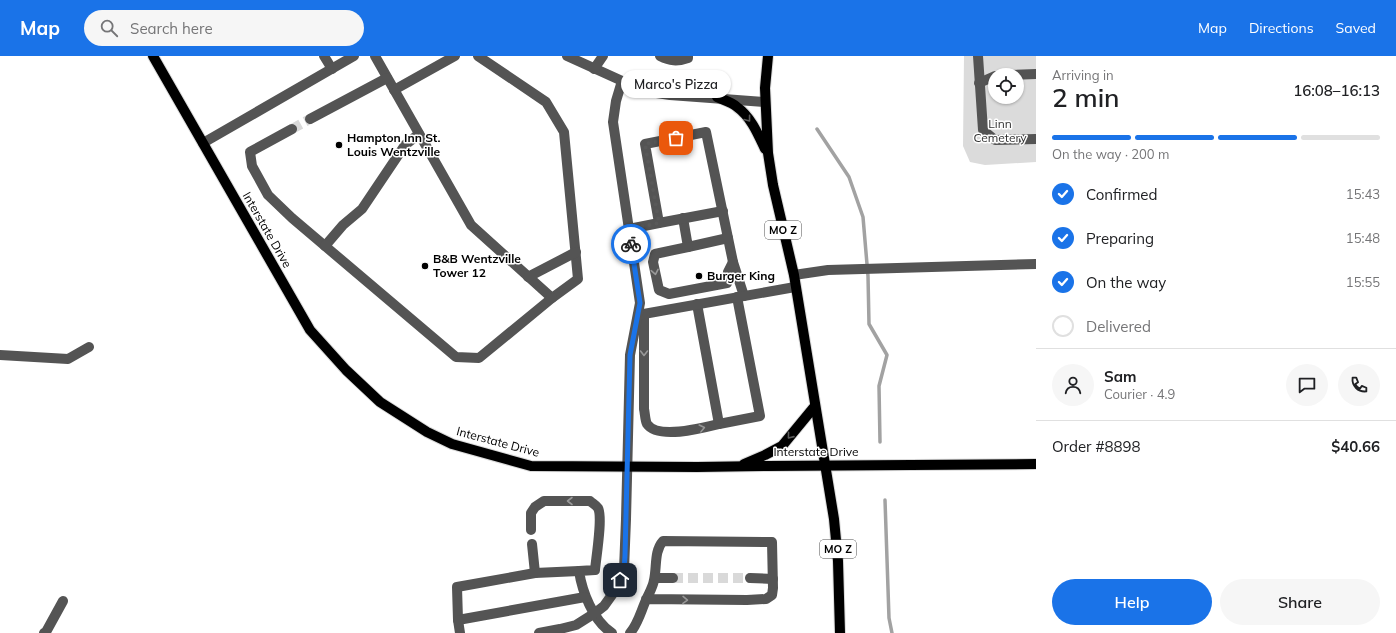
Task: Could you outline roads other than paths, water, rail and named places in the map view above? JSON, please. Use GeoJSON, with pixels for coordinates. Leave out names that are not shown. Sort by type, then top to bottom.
{"type":"FeatureCollection","features":[{"type":"Feature","properties":{"kind":"main road","name":"Interstate Drive"},"geometry":{"type":"LineString","coordinates":[[153,56],[310,330],[346,370],[380,402],[427,432],[452,444],[531,466],[627,468],[1036,464]]}},
{"type":"Feature","properties":{"kind":"main road","name":"MO Z"},"geometry":{"type":"LineString","coordinates":[[768,56],[765,88],[768,153],[773,185],[794,275],[837,540],[840,633]]}},
{"type":"Feature","properties":{"kind":"main road"},"geometry":{"type":"LineString","coordinates":[[717,97],[736,106],[745,114],[754,126],[768,153]]}},
{"type":"Feature","properties":{"kind":"main road"},"geometry":{"type":"LineString","coordinates":[[738,466],[782,446],[815,406]]}},
{"type":"Feature","properties":{"kind":"street"},"geometry":{"type":"LineString","coordinates":[[324,56],[332,69]]}},
{"type":"Feature","properties":{"kind":"street"},"geometry":{"type":"LineString","coordinates":[[203,143],[354,56]]}},
{"type":"Feature","properties":{"kind":"street"},"geometry":{"type":"LineString","coordinates":[[375,56],[470,225],[552,298]]}},
{"type":"Feature","properties":{"kind":"street"},"geometry":{"type":"LineString","coordinates":[[394,90],[455,56]]}},
{"type":"Feature","properties":{"kind":"street"},"geometry":{"type":"LineString","coordinates":[[292,129],[250,152],[252,166],[268,195],[325,246],[456,357],[479,358],[552,298],[578,279],[564,132],[546,102],[478,56]]}},
{"type":"Feature","properties":{"kind":"street"},"geometry":{"type":"LineString","coordinates":[[567,56],[650,92],[670,95],[717,97],[766,102]]}},
{"type":"Feature","properties":{"kind":"street"},"geometry":{"type":"LineString","coordinates":[[594,69],[603,56]]}},
{"type":"Feature","properties":{"kind":"street"},"geometry":{"type":"LineString","coordinates":[[660,56],[671,61],[682,60],[688,58],[688,56]]}},
{"type":"Feature","properties":{"kind":"street"},"geometry":{"type":"LineString","coordinates":[[978,56],[983,130],[996,140],[1036,139]]}},
{"type":"Feature","properties":{"kind":"street"},"geometry":{"type":"LineString","coordinates":[[1024,74],[1036,74]]}},
{"type":"Feature","properties":{"kind":"street"},"geometry":{"type":"LineString","coordinates":[[310,119],[387,78]]}},
{"type":"Feature","properties":{"kind":"street"},"geometry":{"type":"LineString","coordinates":[[979,83],[988,79]]}},
{"type":"Feature","properties":{"kind":"street"},"geometry":{"type":"LineString","coordinates":[[622,81],[616,102],[613,122],[640,303],[644,409],[647,423],[655,431],[667,432],[694,430],[760,416],[741,297],[706,132],[645,144],[659,223]]}},
{"type":"Feature","properties":{"kind":"street"},"geometry":{"type":"LineString","coordinates":[[325,246],[343,225],[362,209],[405,146],[419,134]]}},
{"type":"Feature","properties":{"kind":"street"},"geometry":{"type":"LineString","coordinates":[[629,229],[723,211]]}},
{"type":"Feature","properties":{"kind":"street"},"geometry":{"type":"LineString","coordinates":[[683,218],[688,247]]}},
{"type":"Feature","properties":{"kind":"street"},"geometry":{"type":"LineString","coordinates":[[728,238],[655,254],[653,262],[659,290],[669,294],[727,283],[728,272],[733,262]]}},
{"type":"Feature","properties":{"kind":"street"},"geometry":{"type":"LineString","coordinates":[[528,277],[576,252]]}},
{"type":"Feature","properties":{"kind":"street"},"geometry":{"type":"LineString","coordinates":[[794,275],[834,270],[1036,264]]}},
{"type":"Feature","properties":{"kind":"street"},"geometry":{"type":"LineString","coordinates":[[641,314],[796,287]]}},
{"type":"Feature","properties":{"kind":"street"},"geometry":{"type":"LineString","coordinates":[[697,304],[719,424]]}},
{"type":"Feature","properties":{"kind":"street"},"geometry":{"type":"LineString","coordinates":[[539,633],[560,630],[576,625],[595,613],[604,606],[614,592],[624,570],[630,355],[641,314]]}},
{"type":"Feature","properties":{"kind":"street"},"geometry":{"type":"LineString","coordinates":[[0,355],[68,359],[89,347]]}},
{"type":"Feature","properties":{"kind":"street"},"geometry":{"type":"LineString","coordinates":[[460,633],[457,587],[535,573],[595,570],[600,517],[598,508],[590,501],[544,501],[535,507],[531,514],[531,530]]}},
{"type":"Feature","properties":{"kind":"street"},"geometry":{"type":"LineString","coordinates":[[630,633],[637,622],[646,599],[653,586],[657,552],[663,541],[772,542],[772,595],[766,599],[646,599]]}},
{"type":"Feature","properties":{"kind":"street"},"geometry":{"type":"LineString","coordinates":[[532,544],[535,573]]}},
{"type":"Feature","properties":{"kind":"street"},"geometry":{"type":"LineString","coordinates":[[580,570],[585,597],[606,630],[612,633]]}},
{"type":"Feature","properties":{"kind":"street"},"geometry":{"type":"LineString","coordinates":[[655,578],[673,578]]}},
{"type":"Feature","properties":{"kind":"street"},"geometry":{"type":"LineString","coordinates":[[750,578],[773,579]]}},
{"type":"Feature","properties":{"kind":"street"},"geometry":{"type":"LineString","coordinates":[[458,620],[585,597]]}},
{"type":"Feature","properties":{"kind":"street"},"geometry":{"type":"LineString","coordinates":[[44,633],[63,601]]}},
{"type":"Feature","properties":{"kind":"waterway"},"geometry":{"type":"LineString","coordinates":[[817,129],[849,177],[863,217],[868,276],[869,324],[887,355],[879,386],[880,442]]}},
{"type":"Feature","properties":{"kind":"waterway"},"geometry":{"type":"LineString","coordinates":[[885,500],[889,618],[892,633]]}},
{"type":"Feature","properties":{"kind":"tunnel"},"geometry":{"type":"LineString","coordinates":[[292,129],[310,119]]}},
{"type":"Feature","properties":{"kind":"tunnel"},"geometry":{"type":"LineString","coordinates":[[673,578],[750,578]]}},
{"type":"Feature","properties":{"kind":"place","name":"Marco's Pizza"},"geometry":{"type":"Point","coordinates":[676,138]}},
{"type":"Feature","properties":{"kind":"place","name":"Hampton Inn St. Louis Wentzville"},"geometry":{"type":"Point","coordinates":[339,145]}},
{"type":"Feature","properties":{"kind":"place","name":"B&B Wentzville Tower 12"},"geometry":{"type":"Point","coordinates":[425,266]}},
{"type":"Feature","properties":{"kind":"place","name":"Burger King"},"geometry":{"type":"Point","coordinates":[699,276]}},
{"type":"Feature","properties":{"kind":"park label","name":"Linn Cemetery"},"geometry":{"type":"Point","coordinates":[1000,131]}}]}
